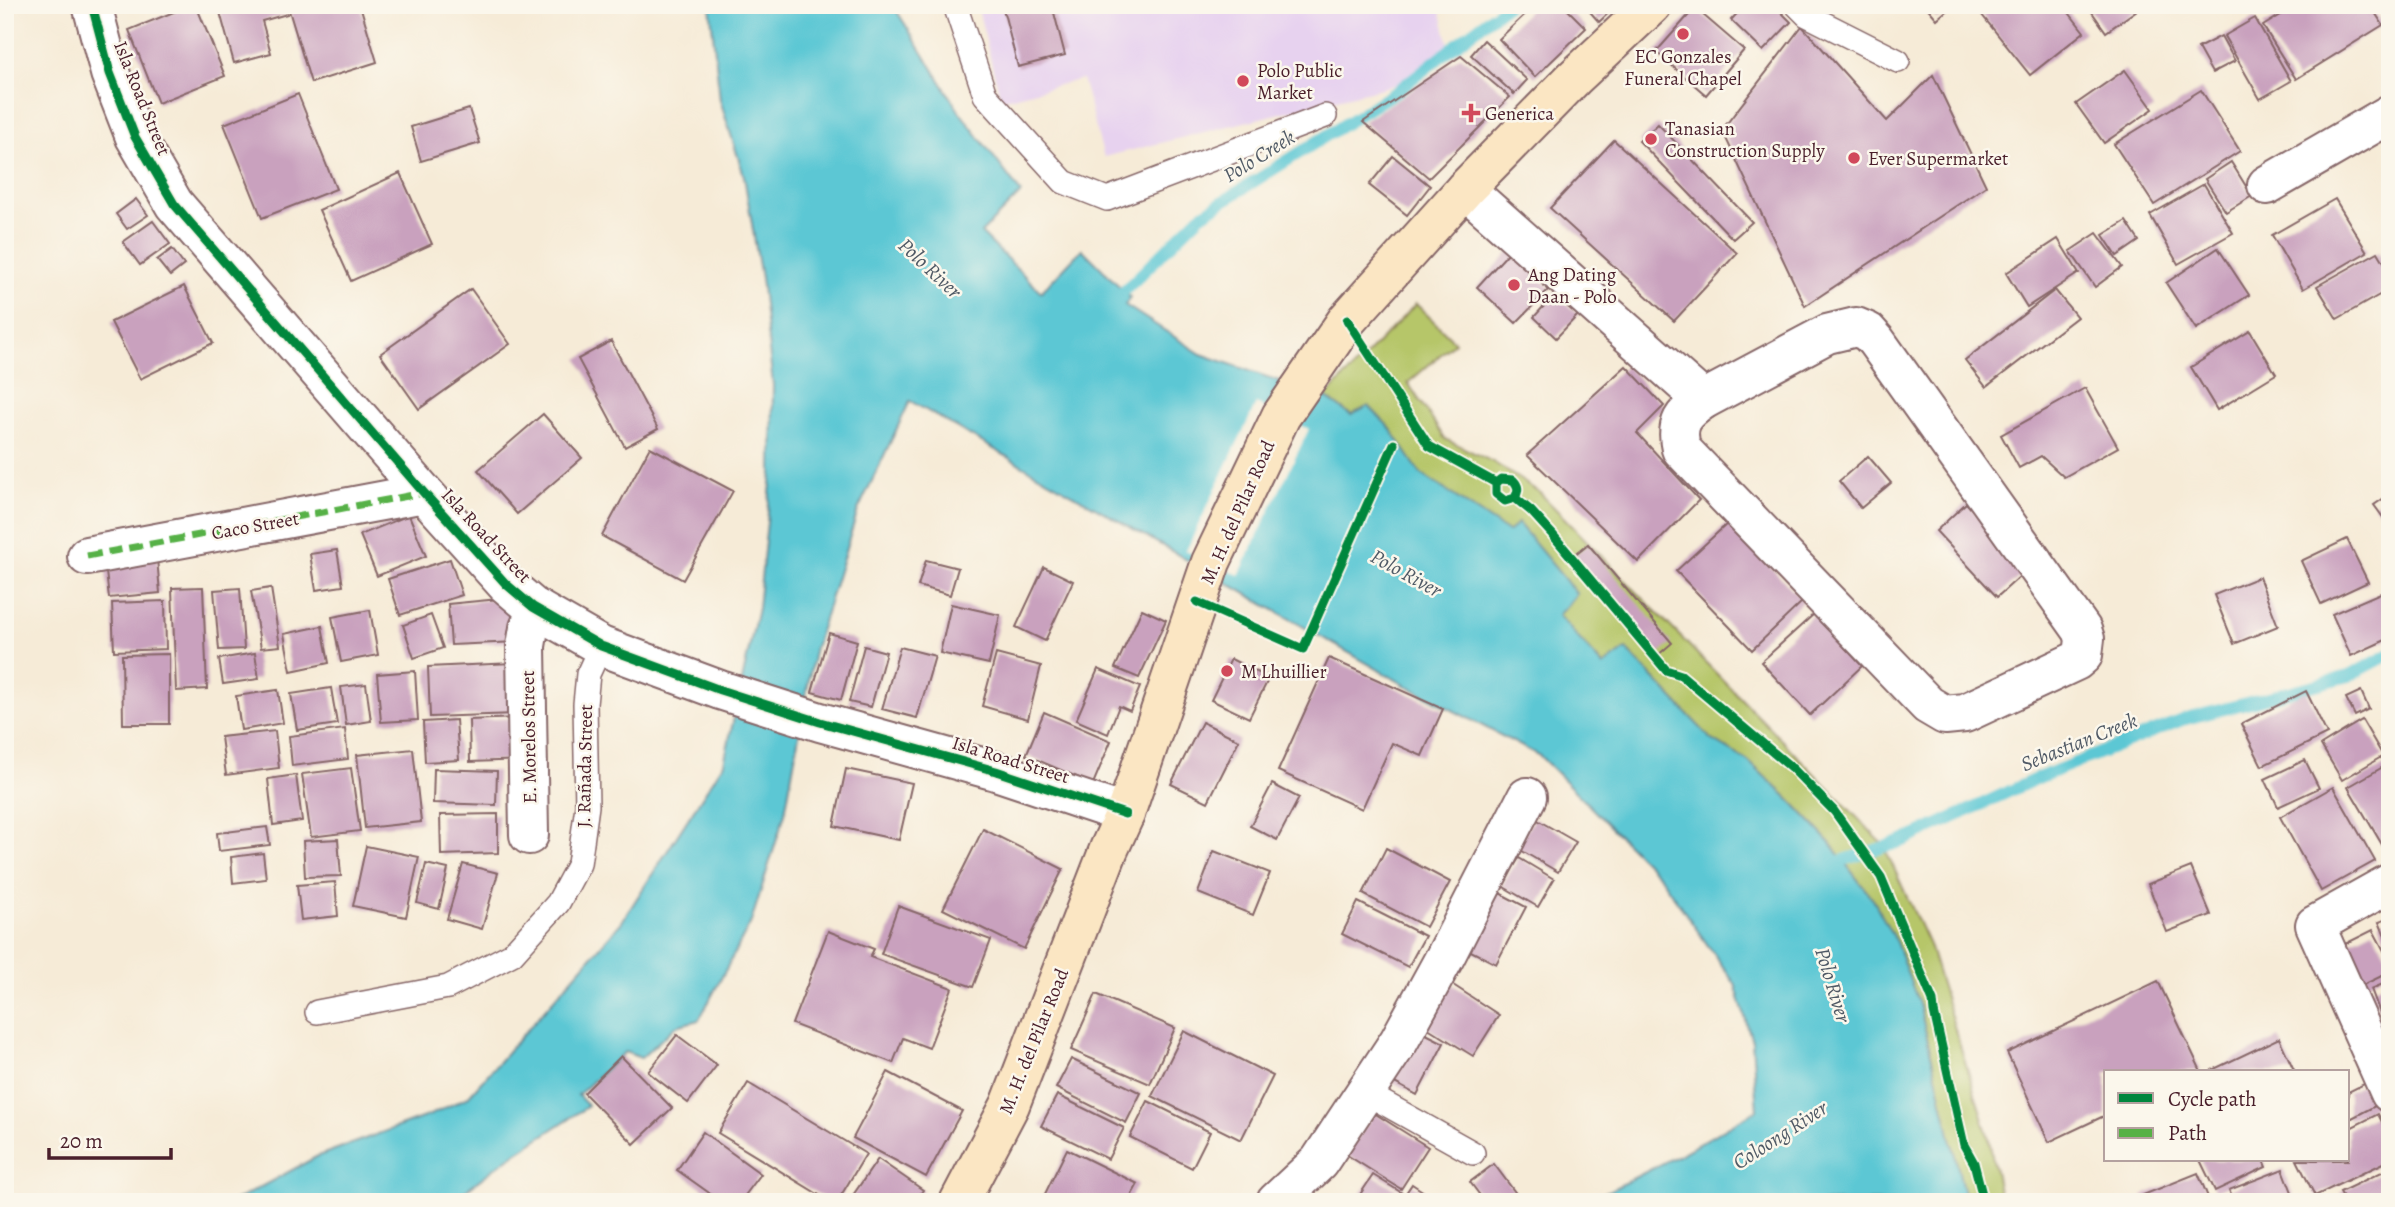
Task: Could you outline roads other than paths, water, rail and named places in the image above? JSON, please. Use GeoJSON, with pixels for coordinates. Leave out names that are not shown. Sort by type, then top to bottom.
{"type":"FeatureCollection","features":[{"type":"Feature","properties":{"kind":"main road","name":"M. H. del Pilar Road"},"geometry":{"type":"LineString","coordinates":[[960,1201],[1010,1105],[1125,814],[1211,562],[1281,416],[1347,320],[1465,189],[1574,78],[1652,5]]}},
{"type":"Feature","properties":{"kind":"street","name":"Isla Road Street"},"geometry":{"type":"LineString","coordinates":[[99,7],[110,73],[135,137],[174,204],[424,494],[506,584],[531,624],[820,722],[996,771],[1125,814]]}},
{"type":"Feature","properties":{"kind":"street"},"geometry":{"type":"LineString","coordinates":[[2267,185],[2390,114]]}},
{"type":"Feature","properties":{"kind":"street"},"geometry":{"type":"LineString","coordinates":[[1465,189],[1703,400]]}},
{"type":"Feature","properties":{"kind":"street"},"geometry":{"type":"LineString","coordinates":[[1856,327],[1868,332],[2081,630],[2085,639],[2083,655],[2076,661],[1965,713],[1945,715],[1936,712],[1681,449],[1679,429],[1682,418],[1703,400],[1827,334],[1856,327]]}},
{"type":"Feature","properties":{"kind":"street","name":"Caco Street"},"geometry":{"type":"LineString","coordinates":[[87,556],[424,494]]}},
{"type":"Feature","properties":{"kind":"street","name":"E. Morelos Street"},"geometry":{"type":"LineString","coordinates":[[529,835],[531,624]]}},
{"type":"Feature","properties":{"kind":"street"},"geometry":{"type":"LineString","coordinates":[[1276,1202],[1319,1162],[1399,1041],[1527,797]]}},
{"type":"Feature","properties":{"kind":"street"},"geometry":{"type":"LineString","coordinates":[[2390,883],[2315,925],[2390,1093]]}},
{"type":"Feature","properties":{"kind":"lane"},"geometry":{"type":"LineString","coordinates":[[955,5],[985,95],[1064,182],[1107,199],[1325,116]]}},
{"type":"Feature","properties":{"kind":"lane"},"geometry":{"type":"LineString","coordinates":[[1797,5],[1807,15],[1898,61]]}},
{"type":"Feature","properties":{"kind":"lane","name":"J. Rañada Street"},"geometry":{"type":"LineString","coordinates":[[317,1012],[448,987],[512,954],[558,903],[579,864],[587,806],[585,704],[588,674],[601,646]]}},
{"type":"Feature","properties":{"kind":"lane"},"geometry":{"type":"LineString","coordinates":[[1366,1093],[1473,1153]]}},
{"type":"Feature","properties":{"kind":"water"},"geometry":{"type":"Polygon","coordinates":[[[710,5],[893,5],[959,111],[1021,193],[981,233],[1041,292],[1082,249],[1130,297],[1125,305],[1201,354],[1325,397],[1351,415],[1369,406],[1390,428],[1420,473],[1508,532],[1518,523],[1577,594],[1558,615],[1603,666],[1626,649],[1711,739],[1748,761],[1788,798],[1826,838],[1874,901],[1896,942],[1919,1004],[1966,1202],[1587,1202],[1679,1155],[1757,1110],[1752,1041],[1735,984],[1660,877],[1540,756],[1407,686],[910,401],[858,510],[814,651],[785,813],[751,922],[699,1020],[676,1026],[641,1058],[625,1052],[578,1095],[588,1106],[507,1159],[450,1202],[233,1202],[318,1156],[430,1115],[468,1097],[621,923],[724,763],[758,608],[772,474],[773,385],[761,278],[744,176],[720,100],[710,5]]]}},
{"type":"Feature","properties":{"kind":"waterway","name":"Polo Creek"},"geometry":{"type":"LineString","coordinates":[[1112,303],[1200,216],[1397,91],[1507,5]]}},
{"type":"Feature","properties":{"kind":"waterway","name":"Sebastian Creek"},"geometry":{"type":"LineString","coordinates":[[1828,865],[1903,841],[2038,778],[2182,720],[2349,676],[2390,654]]}},
{"type":"Feature","properties":{"kind":"place","name":"EC Gonzales Funeral Chapel"},"geometry":{"type":"Point","coordinates":[1683,34]}},
{"type":"Feature","properties":{"kind":"place","name":"Polo Public Market"},"geometry":{"type":"Point","coordinates":[1243,81]}},
{"type":"Feature","properties":{"kind":"place","name":"Generica"},"geometry":{"type":"Point","coordinates":[1471,113]}},
{"type":"Feature","properties":{"kind":"place","name":"Tanasian Construction Supply"},"geometry":{"type":"Point","coordinates":[1651,139]}},
{"type":"Feature","properties":{"kind":"place","name":"Ever Supermarket"},"geometry":{"type":"Point","coordinates":[1854,158]}},
{"type":"Feature","properties":{"kind":"place","name":"Ang Dating Daan - Polo"},"geometry":{"type":"Point","coordinates":[1514,285]}},
{"type":"Feature","properties":{"kind":"place","name":"M Lhuillier"},"geometry":{"type":"Point","coordinates":[1227,671]}},
{"type":"Feature","properties":{"kind":"water label","name":"Polo River"},"geometry":{"type":"Point","coordinates":[930,268]}},
{"type":"Feature","properties":{"kind":"water label","name":"Polo River"},"geometry":{"type":"Point","coordinates":[1406,573]}},
{"type":"Feature","properties":{"kind":"water label","name":"Polo River"},"geometry":{"type":"Point","coordinates":[1833,985]}},
{"type":"Feature","properties":{"kind":"water label","name":"Coloong River"},"geometry":{"type":"Point","coordinates":[1780,1135]}}]}
